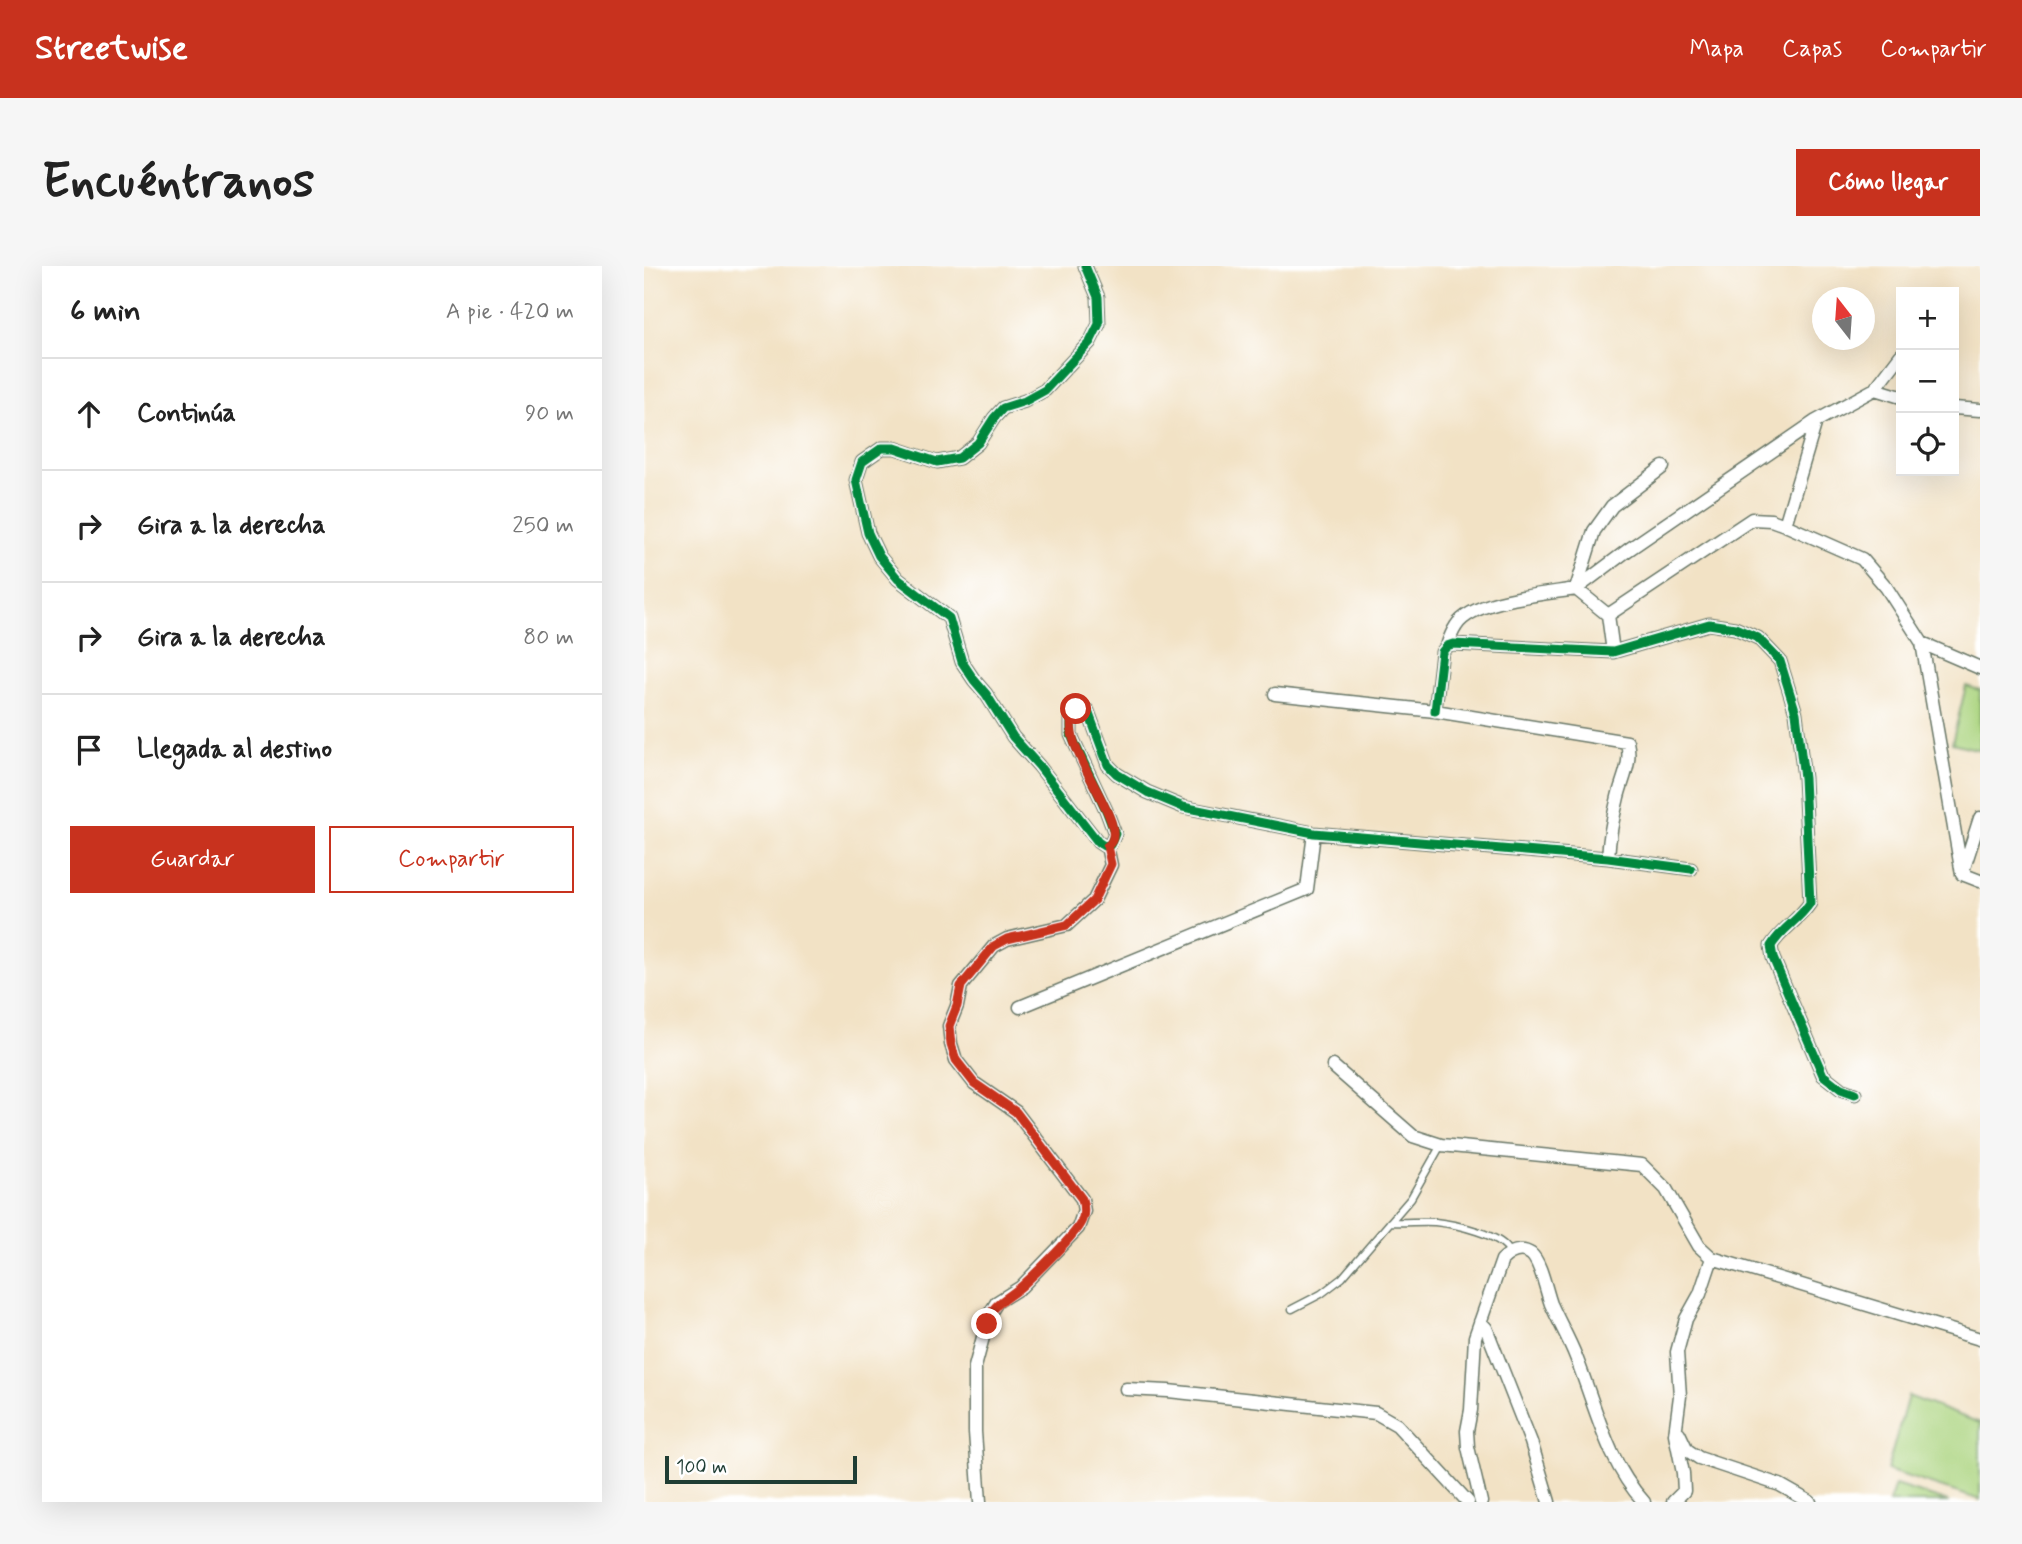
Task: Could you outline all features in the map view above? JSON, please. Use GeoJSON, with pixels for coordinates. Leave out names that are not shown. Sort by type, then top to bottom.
{"type":"FeatureCollection","features":[{"type":"Feature","properties":{"kind":"street"},"geometry":{"type":"LineString","coordinates":[[1085,266],[1098,297],[1099,324],[1090,342],[1045,390],[1025,401],[1003,408],[978,443],[959,458],[937,462],[895,448],[882,448],[862,462],[856,480],[868,533],[879,556],[898,579],[949,618],[962,662],[1013,737],[1098,842],[1107,846]]}},
{"type":"Feature","properties":{"kind":"street"},"geometry":{"type":"LineString","coordinates":[[1435,711],[1442,652],[1456,624],[1472,613],[1502,600],[1576,589],[1628,550],[1816,421],[1875,389],[1896,362]]}},
{"type":"Feature","properties":{"kind":"street"},"geometry":{"type":"LineString","coordinates":[[1875,389],[1896,395]]}},
{"type":"Feature","properties":{"kind":"street"},"geometry":{"type":"LineString","coordinates":[[1959,408],[1980,410]]}},
{"type":"Feature","properties":{"kind":"street"},"geometry":{"type":"LineString","coordinates":[[1785,525],[1816,421]]}},
{"type":"Feature","properties":{"kind":"street"},"geometry":{"type":"LineString","coordinates":[[1576,589],[1594,531],[1612,506],[1663,467]]}},
{"type":"Feature","properties":{"kind":"street"},"geometry":{"type":"LineString","coordinates":[[1608,615],[1752,519],[1771,520],[1785,525],[1862,559],[1886,587],[1922,643],[1962,874]]}},
{"type":"Feature","properties":{"kind":"street"},"geometry":{"type":"LineString","coordinates":[[1576,589],[1608,615],[1613,652]]}},
{"type":"Feature","properties":{"kind":"street"},"geometry":{"type":"LineString","coordinates":[[1447,646],[1453,644],[1613,652],[1709,624],[1734,628],[1758,638],[1780,661],[1796,713],[1804,778],[1810,903],[1801,917],[1779,932],[1771,946],[1778,972],[1823,1075],[1841,1089],[1855,1094]]}},
{"type":"Feature","properties":{"kind":"street"},"geometry":{"type":"LineString","coordinates":[[1922,643],[1980,667]]}},
{"type":"Feature","properties":{"kind":"street"},"geometry":{"type":"LineString","coordinates":[[1275,694],[1435,711],[1627,742],[1628,770],[1610,834],[1608,858]]}},
{"type":"Feature","properties":{"kind":"street"},"geometry":{"type":"LineString","coordinates":[[1107,846],[1115,838],[1114,830],[1071,735],[1071,718],[1079,707],[1088,710],[1108,765],[1117,774],[1147,792],[1183,807],[1314,833],[1608,858],[1691,869]]}},
{"type":"Feature","properties":{"kind":"street"},"geometry":{"type":"LineString","coordinates":[[1962,874],[1980,818]]}},
{"type":"Feature","properties":{"kind":"street"},"geometry":{"type":"LineString","coordinates":[[1020,1007],[1307,889],[1314,833]]}},
{"type":"Feature","properties":{"kind":"street"},"geometry":{"type":"LineString","coordinates":[[980,1502],[975,1432],[975,1367],[989,1315],[998,1302],[1021,1287],[1078,1228],[1084,1211],[1082,1199],[1016,1112],[974,1083],[956,1060],[949,1026],[961,986],[994,946],[1007,939],[1067,925],[1094,900],[1111,864],[1107,846]]}},
{"type":"Feature","properties":{"kind":"street"},"geometry":{"type":"LineString","coordinates":[[1962,874],[1980,881]]}},
{"type":"Feature","properties":{"kind":"street"},"geometry":{"type":"LineString","coordinates":[[1333,1066],[1413,1136],[1441,1145],[1642,1165],[1666,1189],[1699,1246],[1712,1258],[1980,1339]]}},
{"type":"Feature","properties":{"kind":"street"},"geometry":{"type":"LineString","coordinates":[[1481,1502],[1468,1447],[1467,1431],[1471,1410],[1475,1338],[1502,1260],[1510,1253],[1526,1252],[1537,1262],[1576,1357],[1592,1406],[1619,1468],[1644,1502]]}},
{"type":"Feature","properties":{"kind":"street"},"geometry":{"type":"LineString","coordinates":[[1674,1502],[1684,1490],[1675,1441],[1679,1396],[1679,1342],[1712,1258]]}},
{"type":"Feature","properties":{"kind":"street"},"geometry":{"type":"LineString","coordinates":[[1480,1322],[1486,1328],[1527,1429],[1549,1502]]}},
{"type":"Feature","properties":{"kind":"street"},"geometry":{"type":"LineString","coordinates":[[1126,1389],[1376,1413],[1397,1425],[1468,1502]]}},
{"type":"Feature","properties":{"kind":"street"},"geometry":{"type":"LineString","coordinates":[[1676,1426],[1687,1450],[1699,1458],[1780,1485],[1810,1502]]}},
{"type":"Feature","properties":{"kind":"lane"},"geometry":{"type":"LineString","coordinates":[[1292,1309],[1332,1287],[1411,1198],[1441,1145]]}},
{"type":"Feature","properties":{"kind":"lane"},"geometry":{"type":"LineString","coordinates":[[1390,1222],[1434,1222],[1454,1226],[1505,1243],[1510,1253]]}},
{"type":"Feature","properties":{"kind":"green space"},"geometry":{"type":"Polygon","coordinates":[[[1966,686],[1980,690],[1980,750],[1952,743],[1966,686]]]}},
{"type":"Feature","properties":{"kind":"green space"},"geometry":{"type":"Polygon","coordinates":[[[1908,1396],[1980,1423],[1980,1500],[1887,1470],[1908,1396]]]}},
{"type":"Feature","properties":{"kind":"green space"},"geometry":{"type":"Polygon","coordinates":[[[1895,1485],[1949,1502],[1889,1502],[1895,1485]]]}},
{"type":"Feature","properties":{"kind":"cycle path"},"geometry":{"type":"LineString","coordinates":[[1085,266],[1098,297],[1099,324],[1090,342],[1045,390],[1025,401],[1003,408],[978,443],[959,458],[937,462],[895,448],[882,448],[862,462],[856,480],[868,533],[879,556],[898,579],[949,618],[962,662],[1013,737],[1098,842],[1104,846],[1110,845],[1115,834],[1071,735],[1071,717],[1076,709],[1082,707],[1088,711],[1108,765],[1117,774],[1147,792],[1183,807],[1314,833],[1608,858],[1691,869]]}},
{"type":"Feature","properties":{"kind":"cycle path"},"geometry":{"type":"LineString","coordinates":[[1435,711],[1442,652],[1453,644],[1613,652],[1709,624],[1735,628],[1758,638],[1780,661],[1796,713],[1804,778],[1810,903],[1771,946],[1773,958],[1823,1075],[1841,1089],[1855,1094]]}},
{"type":"Feature","properties":{"kind":"route"},"geometry":{"type":"LineString","coordinates":[[987,1324],[989,1315],[998,1302],[1021,1287],[1078,1228],[1084,1211],[1082,1199],[1016,1112],[974,1083],[956,1060],[949,1026],[961,986],[980,965],[988,951],[1007,939],[1067,925],[1094,900],[1108,872],[1111,864],[1107,846],[1113,842],[1115,834],[1071,735],[1071,718],[1076,709]]}}]}
